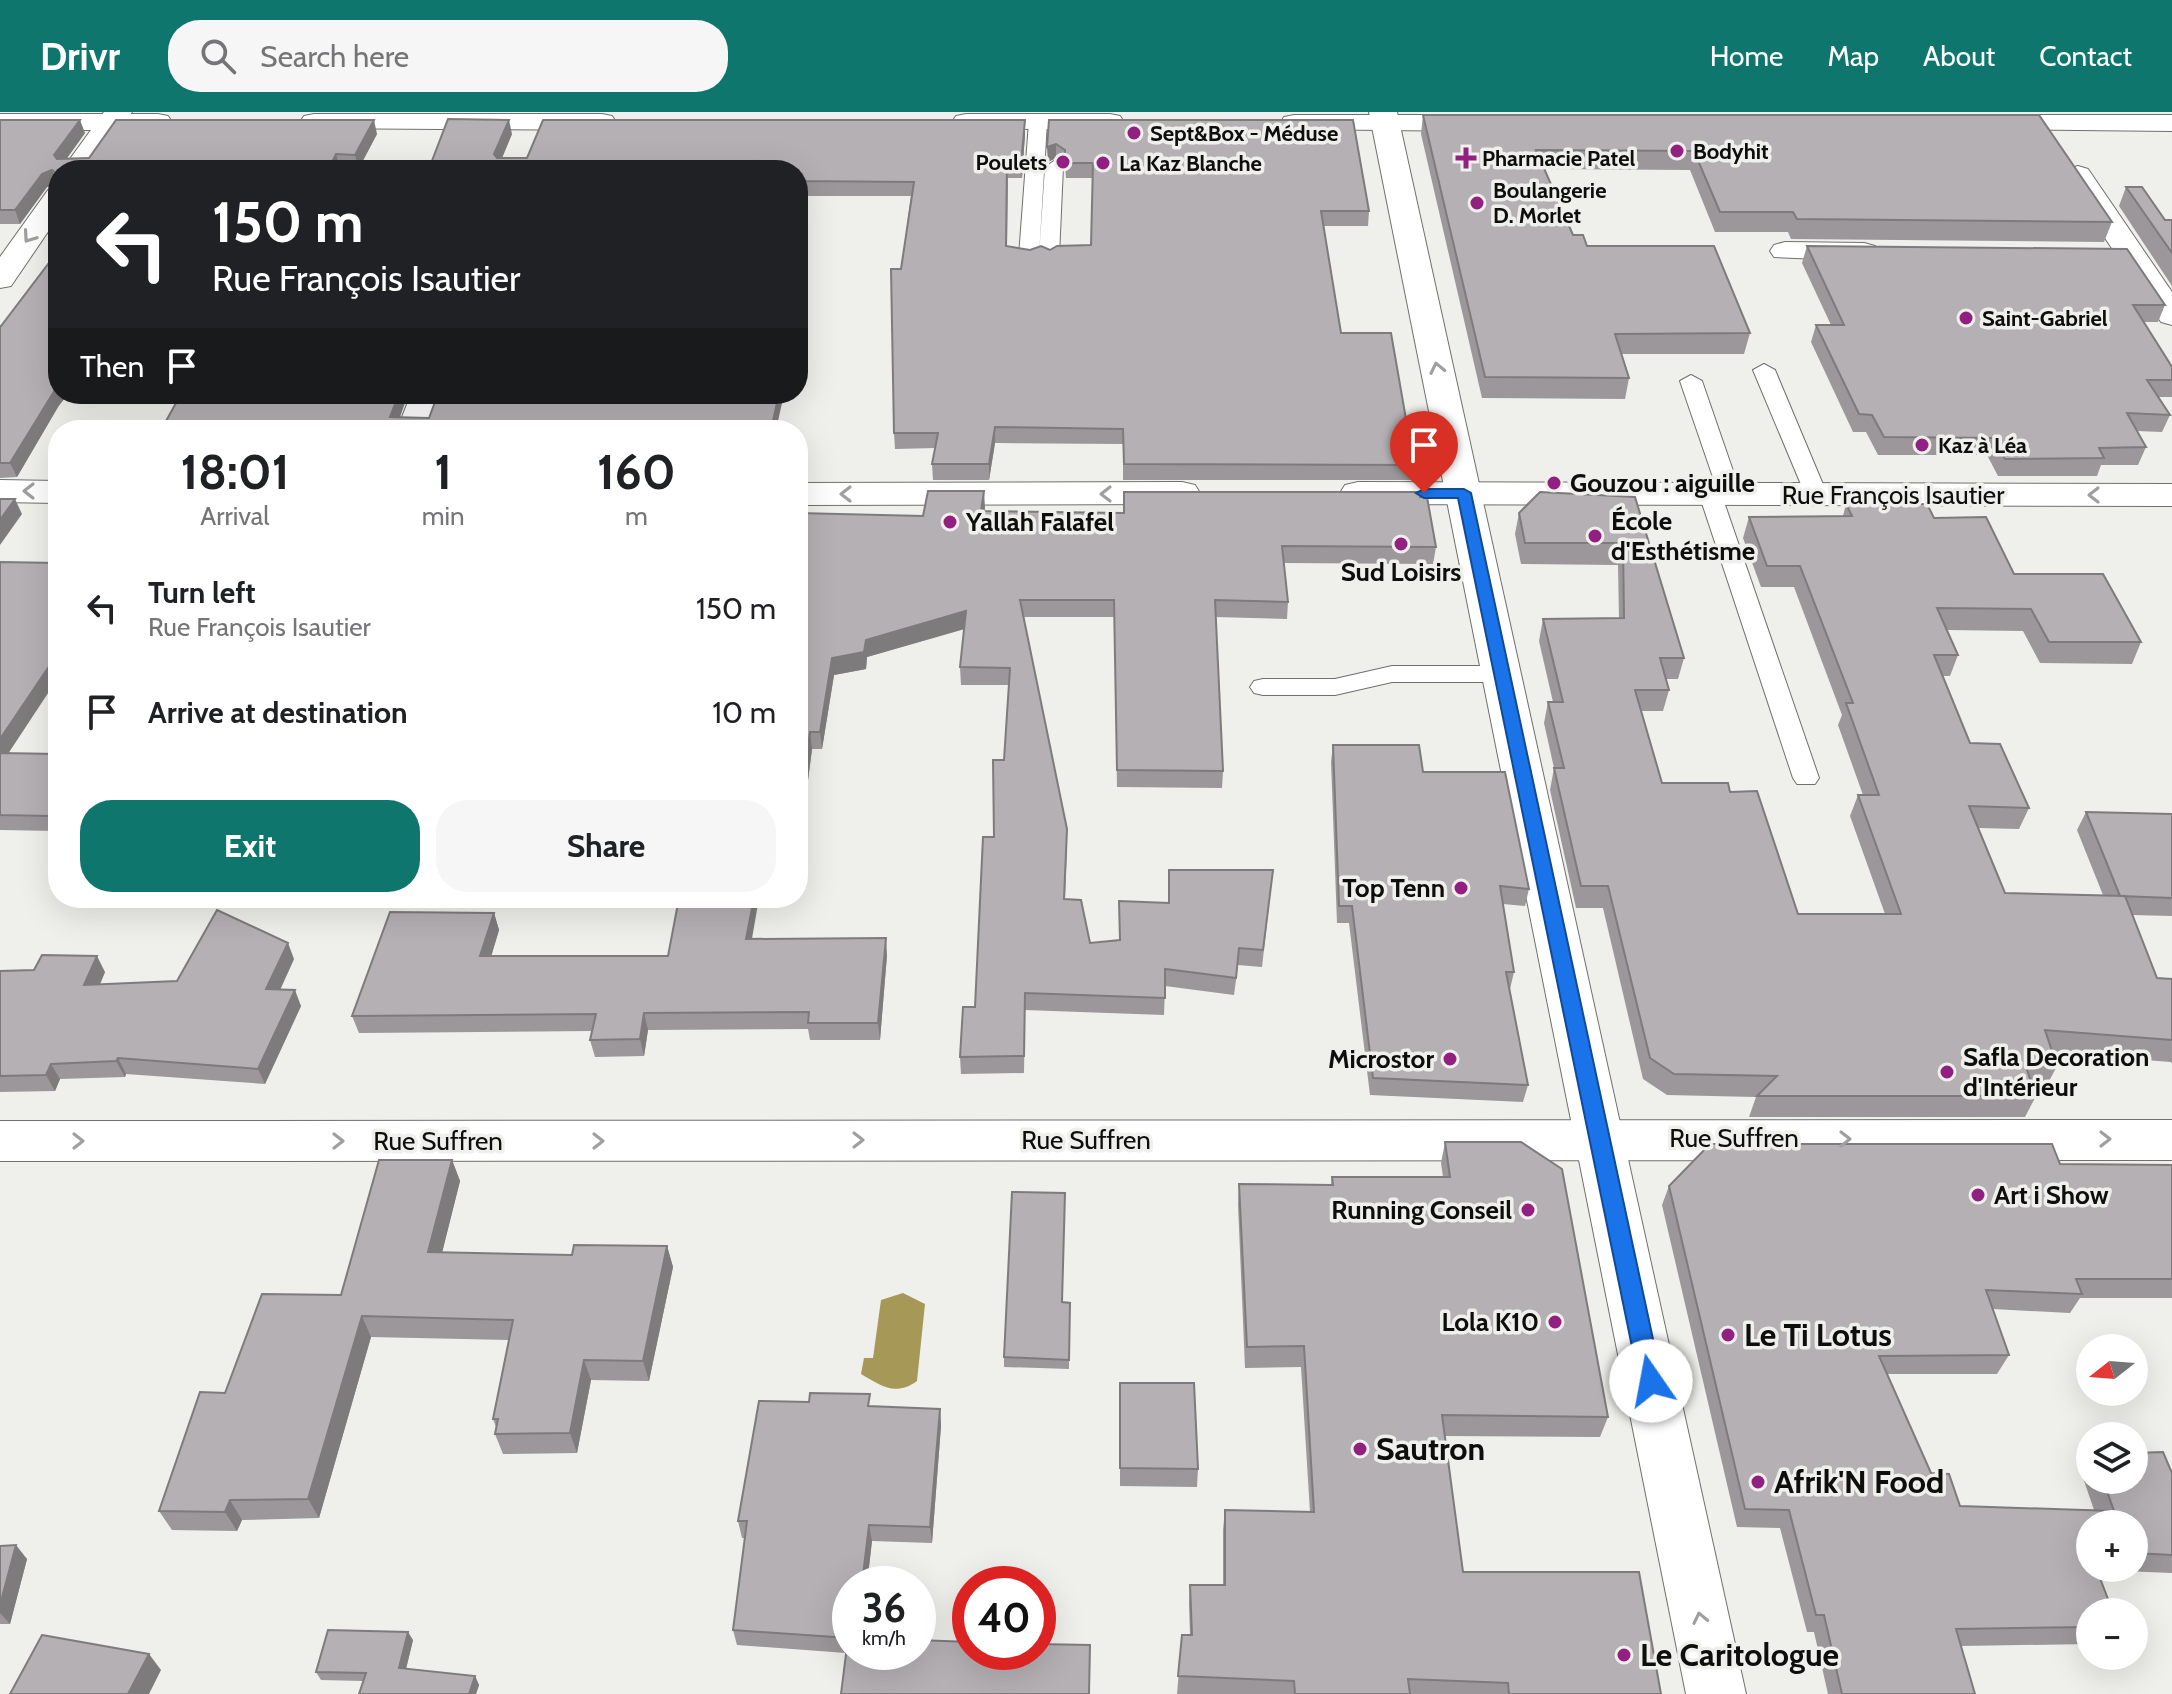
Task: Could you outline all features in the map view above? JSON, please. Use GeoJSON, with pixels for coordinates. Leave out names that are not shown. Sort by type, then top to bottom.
{"type":"FeatureCollection","features":[{"type":"Feature","properties":{"kind":"street"},"geometry":{"type":"LineString","coordinates":[[0,122],[114,117],[185,122]]}},
{"type":"Feature","properties":{"kind":"street"},"geometry":{"type":"LineString","coordinates":[[83,160],[114,117]]}},
{"type":"Feature","properties":{"kind":"street"},"geometry":{"type":"LineString","coordinates":[[1261,123],[1384,118],[1516,123]]}},
{"type":"Feature","properties":{"kind":"street"},"geometry":{"type":"LineString","coordinates":[[1384,118],[1716,1694]]}},
{"type":"Feature","properties":{"kind":"street"},"geometry":{"type":"LineString","coordinates":[[280,122],[529,134],[624,122]]}},
{"type":"Feature","properties":{"kind":"street"},"geometry":{"type":"LineString","coordinates":[[946,122],[1135,122]]}},
{"type":"Feature","properties":{"kind":"street"},"geometry":{"type":"LineString","coordinates":[[1964,123],[2172,123]]}},
{"type":"Feature","properties":{"kind":"street"},"geometry":{"type":"LineString","coordinates":[[2044,123],[2172,315]]}},
{"type":"Feature","properties":{"kind":"street"},"geometry":{"type":"LineString","coordinates":[[0,279],[48,210]]}},
{"type":"Feature","properties":{"kind":"street"},"geometry":{"type":"LineString","coordinates":[[1785,251],[1895,252]]}},
{"type":"Feature","properties":{"kind":"street"},"geometry":{"type":"LineString","coordinates":[[2099,253],[2131,254]]}},
{"type":"Feature","properties":{"kind":"street"},"geometry":{"type":"LineString","coordinates":[[0,491],[48,492]]}},
{"type":"Feature","properties":{"kind":"street"},"geometry":{"type":"LineString","coordinates":[[808,494],[1220,493]]}},
{"type":"Feature","properties":{"kind":"street","name":"Rue François Isautier"},"geometry":{"type":"LineString","coordinates":[[1330,493],[2172,495]]}},
{"type":"Feature","properties":{"kind":"street","name":"Rue Suffren"},"geometry":{"type":"LineString","coordinates":[[0,1141],[2172,1140]]}},
{"type":"Feature","properties":{"kind":"lane"},"geometry":{"type":"LineString","coordinates":[[1029,256],[1047,122]]}},
{"type":"Feature","properties":{"kind":"lane"},"geometry":{"type":"LineString","coordinates":[[1047,122],[1049,256]]}},
{"type":"Feature","properties":{"kind":"lane"},"geometry":{"type":"LineString","coordinates":[[1764,370],[1816,494]]}},
{"type":"Feature","properties":{"kind":"lane"},"geometry":{"type":"LineString","coordinates":[[1691,381],[1720,494],[1806,778]]}},
{"type":"Feature","properties":{"kind":"lane"},"geometry":{"type":"LineString","coordinates":[[1263,687],[1335,687],[1392,674],[1502,674]]}},
{"type":"Feature","properties":{"kind":"shaded area"},"geometry":{"type":"Polygon","coordinates":[[[903,1293],[925,1304],[917,1381],[895,1389],[861,1374],[864,1358],[873,1358],[881,1300],[903,1293]]]}},
{"type":"Feature","properties":{"kind":"building"},"geometry":{"type":"Polygon","coordinates":[[[1423,115],[2039,115],[2112,222],[1797,219],[1793,212],[1720,212],[1694,151],[1536,150],[1573,235],[1583,235],[1587,246],[1714,246],[1750,333],[1615,334],[1629,378],[1485,377],[1423,115]]]}},
{"type":"Feature","properties":{"kind":"building"},"geometry":{"type":"Polygon","coordinates":[[[448,119],[509,120],[494,154],[497,158],[527,158],[543,120],[1025,120],[1021,163],[1007,163],[1006,246],[1030,250],[1041,246],[1050,250],[1057,246],[1091,245],[1093,163],[1065,163],[1065,150],[1056,144],[1047,147],[1049,120],[1353,120],[1369,211],[1321,211],[1341,333],[1391,333],[1414,465],[1124,464],[1123,429],[995,427],[989,464],[932,464],[938,433],[894,433],[891,269],[901,269],[914,182],[808,181],[808,160],[432,160],[448,119]]]}},
{"type":"Feature","properties":{"kind":"building"},"geometry":{"type":"Polygon","coordinates":[[[0,120],[80,120],[54,155],[57,159],[89,158],[116,120],[374,120],[355,155],[336,154],[333,160],[48,160],[48,172],[42,174],[15,210],[0,210],[0,120]]]}},
{"type":"Feature","properties":{"kind":"building"},"geometry":{"type":"Polygon","coordinates":[[[2126,187],[2142,187],[2165,220],[2172,220],[2172,253],[2126,187]]]}},
{"type":"Feature","properties":{"kind":"building"},"geometry":{"type":"Polygon","coordinates":[[[1807,246],[2127,249],[2165,305],[2133,305],[2172,367],[2172,380],[2147,380],[2170,415],[2127,413],[2146,447],[2099,448],[2104,458],[2005,459],[1994,438],[1884,437],[1872,415],[1859,414],[1816,325],[1844,325],[1807,246]]]}},
{"type":"Feature","properties":{"kind":"building"},"geometry":{"type":"Polygon","coordinates":[[[48,264],[48,401],[10,463],[0,463],[1,326],[48,264]]]}},
{"type":"Feature","properties":{"kind":"building"},"geometry":{"type":"Polygon","coordinates":[[[175,404],[395,404],[390,417],[429,418],[434,404],[777,404],[773,420],[167,420],[175,404]]]}},
{"type":"Feature","properties":{"kind":"building"},"geometry":{"type":"Polygon","coordinates":[[[928,491],[984,491],[981,511],[1124,513],[1124,492],[1420,492],[1420,497],[1427,497],[1436,547],[1282,546],[1288,602],[1215,600],[1223,771],[1117,770],[1114,600],[1020,600],[1067,829],[1064,899],[1081,900],[1090,943],[1120,940],[1119,901],[1169,903],[1169,870],[1273,870],[1263,950],[1239,948],[1236,978],[1165,969],[1165,998],[1025,993],[1024,1056],[960,1057],[963,1007],[975,1007],[983,837],[994,837],[993,760],[1004,760],[1010,668],[960,667],[966,611],[866,640],[864,652],[832,658],[820,732],[810,732],[808,746],[808,513],[923,516],[928,491]]]}},
{"type":"Feature","properties":{"kind":"building"},"geometry":{"type":"Polygon","coordinates":[[[1540,492],[1635,497],[1684,658],[1660,658],[1669,690],[1635,690],[1662,783],[1728,783],[1730,792],[1757,791],[1798,914],[1901,914],[1858,795],[1879,795],[1846,703],[1853,703],[1800,566],[1767,566],[1749,517],[1852,516],[1846,504],[1927,504],[1934,518],[1986,517],[2014,574],[2103,574],[2141,642],[2049,642],[2031,609],[1937,608],[1958,655],[1934,655],[1970,743],[2000,744],[2029,808],[1969,806],[2005,893],[2125,896],[2157,978],[2172,979],[2172,1040],[2045,1030],[2057,1066],[2025,1064],[2036,1096],[1757,1096],[1777,1076],[1674,1074],[1650,1058],[1608,886],[1581,886],[1554,768],[1564,768],[1548,702],[1563,702],[1543,619],[1624,618],[1623,543],[1525,543],[1519,513],[1540,492]]]}},
{"type":"Feature","properties":{"kind":"building"},"geometry":{"type":"Polygon","coordinates":[[[0,499],[15,499],[0,520],[0,499]]]}},
{"type":"Feature","properties":{"kind":"building"},"geometry":{"type":"Polygon","coordinates":[[[0,562],[48,563],[48,668],[0,739],[0,562]]]}},
{"type":"Feature","properties":{"kind":"building"},"geometry":{"type":"Polygon","coordinates":[[[1333,745],[1419,745],[1423,772],[1505,772],[1529,889],[1500,886],[1514,972],[1506,972],[1528,1085],[1373,1078],[1352,906],[1339,906],[1333,745]]]}},
{"type":"Feature","properties":{"kind":"building"},"geometry":{"type":"Polygon","coordinates":[[[0,753],[48,754],[48,816],[0,815],[0,753]]]}},
{"type":"Feature","properties":{"kind":"building"},"geometry":{"type":"Polygon","coordinates":[[[2086,812],[2172,814],[2172,898],[2120,896],[2086,812]]]}},
{"type":"Feature","properties":{"kind":"building"},"geometry":{"type":"Polygon","coordinates":[[[677,908],[752,908],[746,939],[886,938],[878,1023],[808,1023],[809,1012],[644,1013],[640,1039],[590,1040],[596,1014],[352,1016],[390,912],[494,913],[480,956],[668,956],[677,908]]]}},
{"type":"Feature","properties":{"kind":"building"},"geometry":{"type":"Polygon","coordinates":[[[217,910],[288,943],[266,989],[295,990],[258,1069],[118,1058],[116,1061],[51,1064],[46,1075],[0,1076],[0,971],[34,970],[42,955],[97,956],[84,985],[177,981],[217,910]]]}},
{"type":"Feature","properties":{"kind":"building"},"geometry":{"type":"Polygon","coordinates":[[[1445,1142],[1521,1142],[1562,1169],[1608,1417],[1442,1415],[1463,1572],[1639,1572],[1661,1694],[1509,1694],[1508,1683],[1408,1679],[1410,1694],[1295,1694],[1294,1681],[1178,1676],[1182,1635],[1192,1635],[1190,1585],[1225,1585],[1225,1510],[1314,1512],[1304,1346],[1247,1347],[1239,1184],[1333,1185],[1332,1177],[1450,1177],[1445,1142]]]}},
{"type":"Feature","properties":{"kind":"building"},"geometry":{"type":"Polygon","coordinates":[[[1710,1144],[2052,1144],[2060,1164],[2172,1165],[2172,1279],[2076,1279],[2082,1294],[1986,1290],[2009,1355],[1879,1356],[1931,1473],[1949,1474],[1960,1506],[2083,1510],[2076,1510],[2076,1582],[2101,1582],[2108,1598],[2076,1598],[2076,1627],[1956,1629],[1975,1694],[1842,1694],[1824,1615],[1816,1615],[1789,1510],[1745,1509],[1669,1186],[1710,1144]]]}},
{"type":"Feature","properties":{"kind":"building"},"geometry":{"type":"Polygon","coordinates":[[[379,1160],[452,1160],[428,1252],[572,1255],[574,1245],[667,1246],[643,1361],[584,1360],[570,1433],[495,1434],[498,1419],[493,1419],[513,1320],[362,1316],[308,1499],[230,1500],[225,1512],[159,1511],[200,1392],[225,1393],[262,1294],[341,1295],[379,1160]]]}},
{"type":"Feature","properties":{"kind":"building"},"geometry":{"type":"Polygon","coordinates":[[[1012,1192],[1065,1193],[1062,1302],[1070,1303],[1069,1360],[1004,1357],[1012,1192]]]}},
{"type":"Feature","properties":{"kind":"building"},"geometry":{"type":"Polygon","coordinates":[[[1120,1383],[1194,1383],[1198,1469],[1120,1468],[1120,1383]]]}},
{"type":"Feature","properties":{"kind":"building"},"geometry":{"type":"Polygon","coordinates":[[[810,1393],[870,1394],[868,1406],[940,1409],[930,1527],[869,1525],[864,1566],[832,1566],[832,1637],[733,1630],[747,1521],[738,1521],[759,1401],[809,1402],[810,1393]]]}},
{"type":"Feature","properties":{"kind":"building"},"geometry":{"type":"Polygon","coordinates":[[[2163,1452],[2172,1473],[2172,1555],[2148,1554],[2148,1510],[2114,1510],[2108,1494],[2148,1494],[2148,1453],[2163,1452]]]}},
{"type":"Feature","properties":{"kind":"building"},"geometry":{"type":"Polygon","coordinates":[[[16,1545],[0,1605],[0,1546],[16,1545]]]}},
{"type":"Feature","properties":{"kind":"building"},"geometry":{"type":"Polygon","coordinates":[[[328,1630],[408,1632],[399,1668],[475,1676],[469,1694],[359,1694],[366,1673],[316,1672],[328,1630]]]}},
{"type":"Feature","properties":{"kind":"building"},"geometry":{"type":"Polygon","coordinates":[[[42,1635],[149,1654],[128,1694],[10,1694],[42,1635]]]}},
{"type":"Feature","properties":{"kind":"building"},"geometry":{"type":"Polygon","coordinates":[[[936,1641],[952,1641],[952,1670],[1056,1670],[1056,1644],[1090,1645],[1089,1694],[841,1694],[844,1670],[936,1670],[936,1641]]]}},
{"type":"Feature","properties":{"kind":"place","name":"Sept&Box - Méduse"},"geometry":{"type":"Point","coordinates":[1134,133]}},
{"type":"Feature","properties":{"kind":"place","name":"Bodyhit"},"geometry":{"type":"Point","coordinates":[1677,151]}},
{"type":"Feature","properties":{"kind":"place","name":"Pharmacie Patel"},"geometry":{"type":"Point","coordinates":[1466,158]}},
{"type":"Feature","properties":{"kind":"place","name":"Poulets"},"geometry":{"type":"Point","coordinates":[1063,162]}},
{"type":"Feature","properties":{"kind":"place","name":"La Kaz Blanche"},"geometry":{"type":"Point","coordinates":[1103,163]}},
{"type":"Feature","properties":{"kind":"place","name":"Boulangerie D. Morlet"},"geometry":{"type":"Point","coordinates":[1477,203]}},
{"type":"Feature","properties":{"kind":"place","name":"Saint-Gabriel"},"geometry":{"type":"Point","coordinates":[1966,318]}},
{"type":"Feature","properties":{"kind":"place","name":"Kaz à Léa"},"geometry":{"type":"Point","coordinates":[1922,445]}},
{"type":"Feature","properties":{"kind":"place","name":"Gouzou : aiguille"},"geometry":{"type":"Point","coordinates":[1554,483]}},
{"type":"Feature","properties":{"kind":"place","name":"Yallah Falafel"},"geometry":{"type":"Point","coordinates":[950,522]}},
{"type":"Feature","properties":{"kind":"place","name":"École d'Esthétisme"},"geometry":{"type":"Point","coordinates":[1595,536]}},
{"type":"Feature","properties":{"kind":"place","name":"Sud Loisirs"},"geometry":{"type":"Point","coordinates":[1401,544]}},
{"type":"Feature","properties":{"kind":"place","name":"Top Tenn"},"geometry":{"type":"Point","coordinates":[1461,888]}},
{"type":"Feature","properties":{"kind":"place","name":"Microstor"},"geometry":{"type":"Point","coordinates":[1450,1059]}},
{"type":"Feature","properties":{"kind":"place","name":"Safla Decoration d'Intérieur"},"geometry":{"type":"Point","coordinates":[1947,1072]}},
{"type":"Feature","properties":{"kind":"place","name":"Art i Show"},"geometry":{"type":"Point","coordinates":[1978,1195]}},
{"type":"Feature","properties":{"kind":"place","name":"Running Conseil"},"geometry":{"type":"Point","coordinates":[1528,1210]}},
{"type":"Feature","properties":{"kind":"place","name":"Lola K10"},"geometry":{"type":"Point","coordinates":[1555,1322]}},
{"type":"Feature","properties":{"kind":"place","name":"Le Ti Lotus"},"geometry":{"type":"Point","coordinates":[1728,1335]}},
{"type":"Feature","properties":{"kind":"place","name":"Sautron"},"geometry":{"type":"Point","coordinates":[1360,1449]}},
{"type":"Feature","properties":{"kind":"place","name":"Afrik'N Food"},"geometry":{"type":"Point","coordinates":[1758,1482]}},
{"type":"Feature","properties":{"kind":"place","name":"Le Caritologue"},"geometry":{"type":"Point","coordinates":[1624,1655]}},
{"type":"Feature","properties":{"kind":"route"},"geometry":{"type":"LineString","coordinates":[[1424,493],[1464,493],[1651,1381]]}}]}
